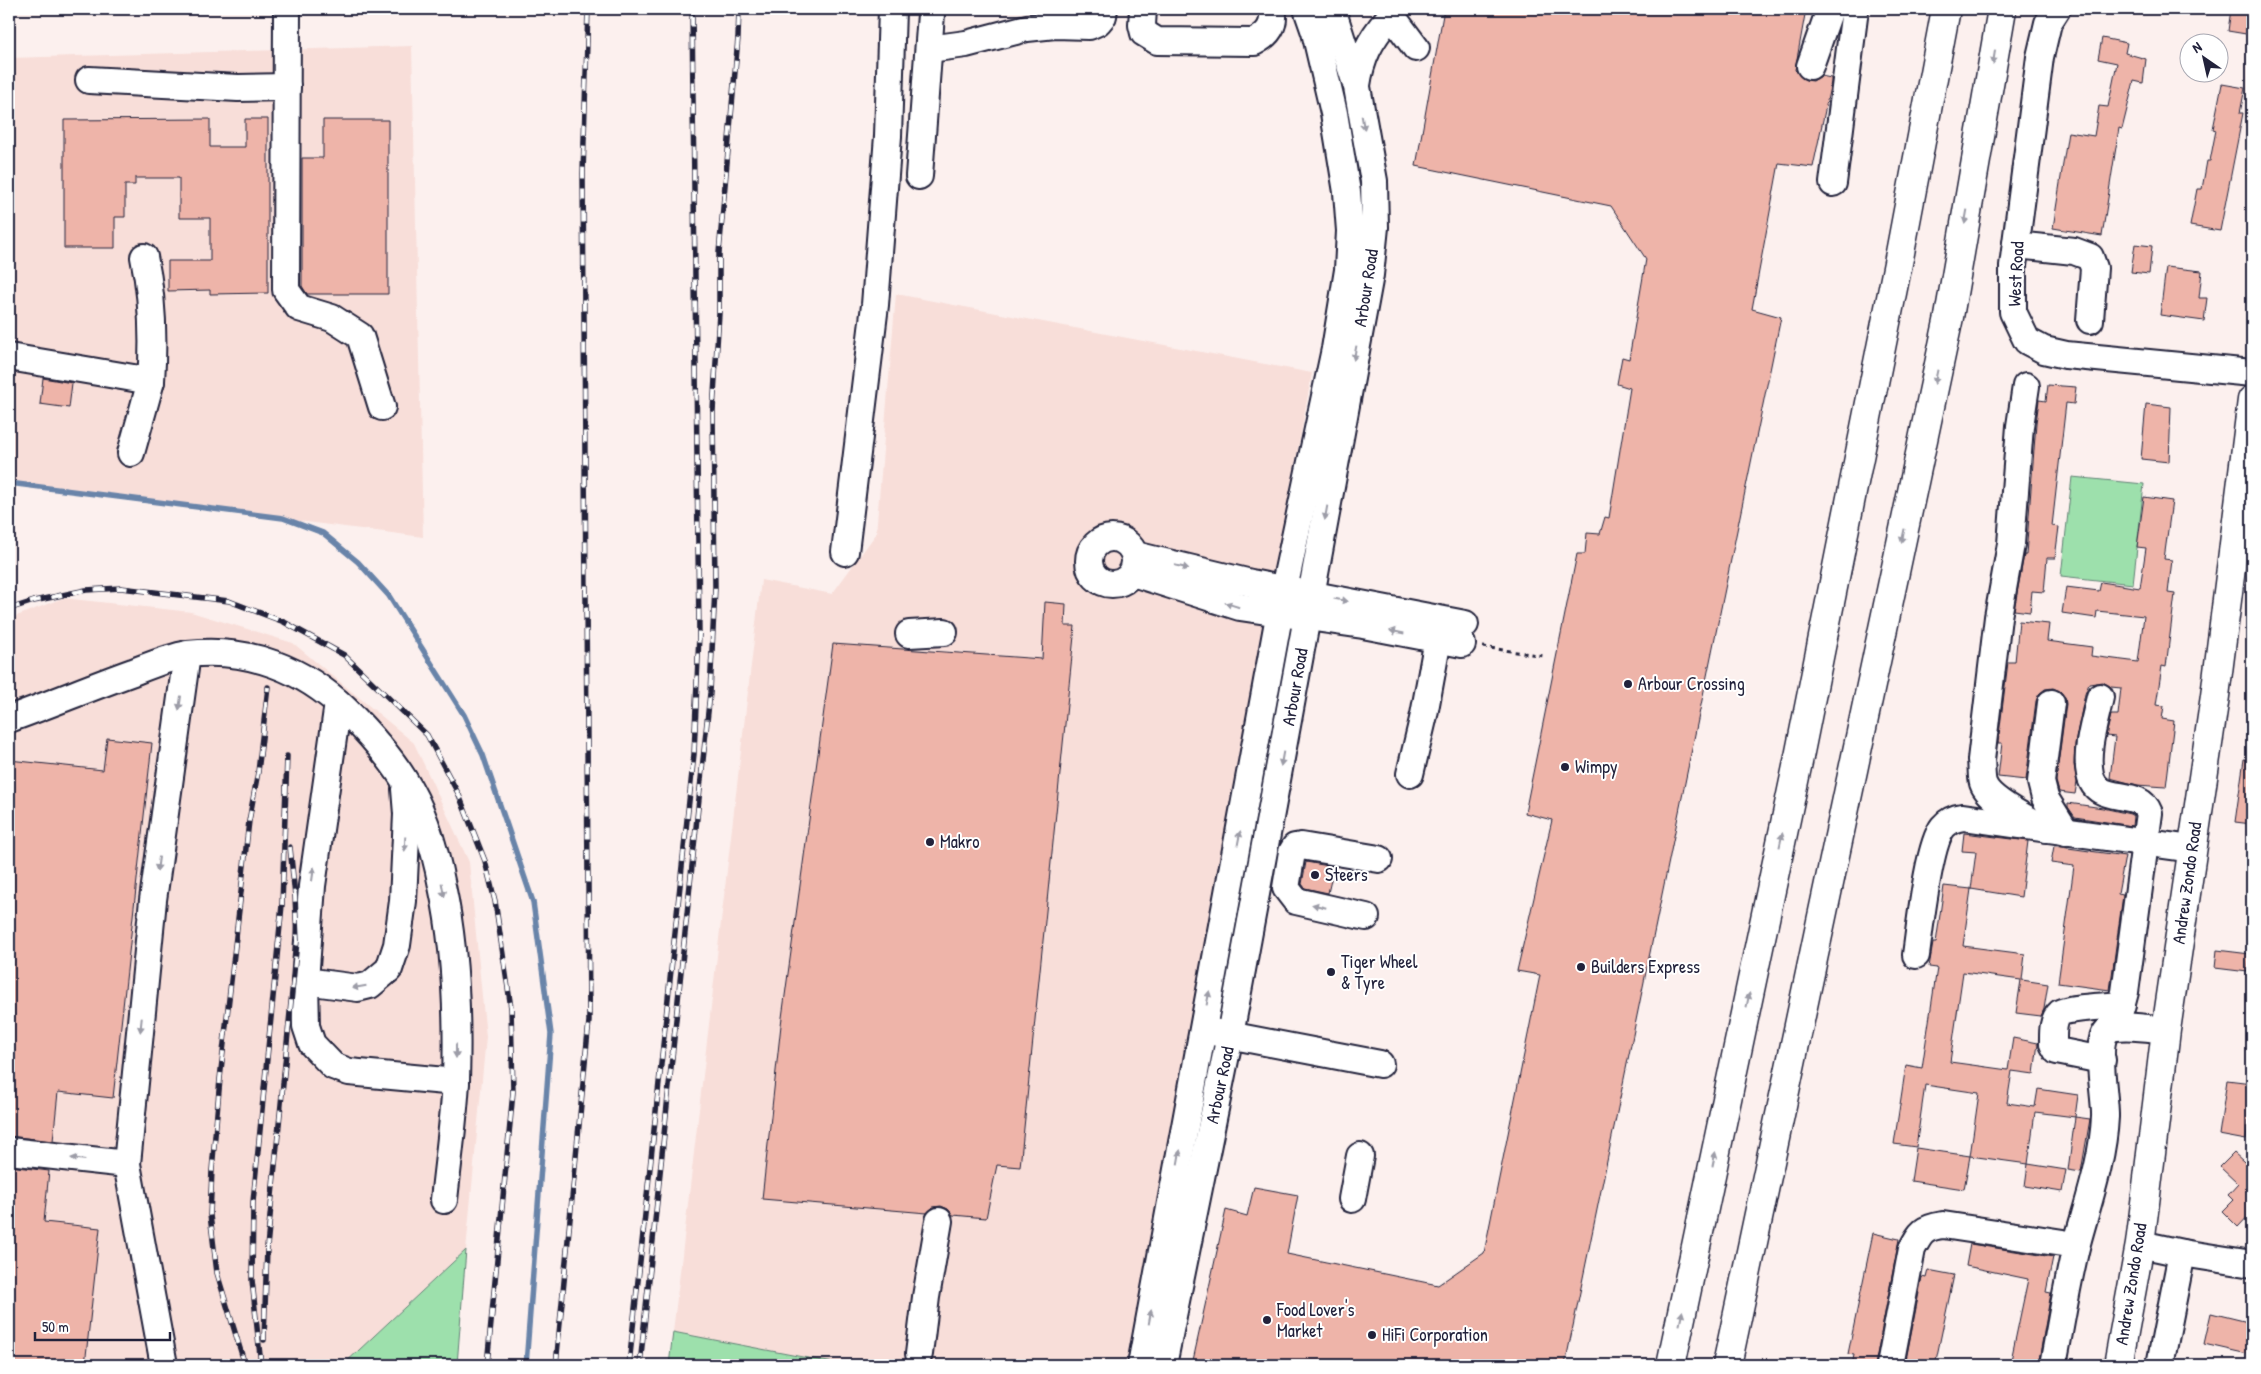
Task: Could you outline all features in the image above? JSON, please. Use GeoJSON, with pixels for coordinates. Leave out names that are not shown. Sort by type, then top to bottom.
{"type":"FeatureCollection","features":[{"type":"Feature","properties":{"kind":"main road"},"geometry":{"type":"LineString","coordinates":[[1671,1365],[1804,733],[1900,253],[1946,9]]}},
{"type":"Feature","properties":{"kind":"main road"},"geometry":{"type":"LineString","coordinates":[[1726,1365],[1949,317],[2002,9]]}},
{"type":"Feature","properties":{"kind":"main road","name":"Andrew Zondo Road"},"geometry":{"type":"LineString","coordinates":[[2118,1365],[2140,1244],[2166,1030],[2215,696],[2252,400]]}},
{"type":"Feature","properties":{"kind":"street"},"geometry":{"type":"LineString","coordinates":[[287,9],[286,290],[299,308],[332,318],[360,336],[382,407]]}},
{"type":"Feature","properties":{"kind":"street"},"geometry":{"type":"LineString","coordinates":[[845,552],[875,305],[888,136],[892,9]]}},
{"type":"Feature","properties":{"kind":"street"},"geometry":{"type":"LineString","coordinates":[[929,49],[966,44],[1027,28],[1056,17],[1089,26],[1098,22],[1103,16],[1104,9]]}},
{"type":"Feature","properties":{"kind":"street"},"geometry":{"type":"LineString","coordinates":[[1143,9],[1142,25],[1144,33],[1157,41],[1254,42],[1262,38],[1272,26],[1275,19],[1272,9]]}},
{"type":"Feature","properties":{"kind":"street","name":"Arbour Road"},"geometry":{"type":"LineString","coordinates":[[1141,1365],[1282,602],[1335,349],[1348,270],[1350,231],[1347,192],[1332,104],[1315,32],[1307,9]]}},
{"type":"Feature","properties":{"kind":"street","name":"Arbour Road"},"geometry":{"type":"LineString","coordinates":[[1163,1365],[1230,1035],[1370,275],[1375,228],[1374,181],[1357,87],[1332,9]]}},
{"type":"Feature","properties":{"kind":"street"},"geometry":{"type":"LineString","coordinates":[[1810,66],[1830,9]]}},
{"type":"Feature","properties":{"kind":"street"},"geometry":{"type":"LineString","coordinates":[[1833,183],[1856,9]]}},
{"type":"Feature","properties":{"kind":"street","name":"West Road"},"geometry":{"type":"LineString","coordinates":[[2057,9],[2048,23],[2040,57],[2014,266],[2013,312],[2027,341],[2044,350],[2066,355],[2252,373]]}},
{"type":"Feature","properties":{"kind":"street"},"geometry":{"type":"LineString","coordinates":[[919,176],[931,14]]}},
{"type":"Feature","properties":{"kind":"street"},"geometry":{"type":"LineString","coordinates":[[1357,87],[1361,62],[1367,47],[1392,14],[1416,48]]}},
{"type":"Feature","properties":{"kind":"street"},"geometry":{"type":"LineString","coordinates":[[89,80],[238,88],[287,87]]}},
{"type":"Feature","properties":{"kind":"street"},"geometry":{"type":"LineString","coordinates":[[889,93],[925,100]]}},
{"type":"Feature","properties":{"kind":"street"},"geometry":{"type":"LineString","coordinates":[[2016,244],[2074,251],[2090,257],[2094,268],[2090,320]]}},
{"type":"Feature","properties":{"kind":"street"},"geometry":{"type":"LineString","coordinates":[[131,453],[151,381],[154,336],[149,280],[144,257]]}},
{"type":"Feature","properties":{"kind":"street"},"geometry":{"type":"LineString","coordinates":[[9,357],[151,381]]}},
{"type":"Feature","properties":{"kind":"street"},"geometry":{"type":"LineString","coordinates":[[2026,386],[2020,426],[2010,544],[1998,617],[1982,750],[1982,781],[1985,788],[1999,800],[2056,830]]}},
{"type":"Feature","properties":{"kind":"street"},"geometry":{"type":"LineString","coordinates":[[1282,602],[1251,584],[1134,564],[1174,586],[1240,607],[1282,602],[1455,636],[1424,715],[1410,774]]}},
{"type":"Feature","properties":{"kind":"street"},"geometry":{"type":"LineString","coordinates":[[1119,602],[1142,588],[1174,586]]}},
{"type":"Feature","properties":{"kind":"street"},"geometry":{"type":"LineString","coordinates":[[909,634],[944,632]]}},
{"type":"Feature","properties":{"kind":"street"},"geometry":{"type":"LineString","coordinates":[[164,1365],[127,1164],[153,900],[187,654]]}},
{"type":"Feature","properties":{"kind":"street"},"geometry":{"type":"LineString","coordinates":[[9,720],[108,681],[187,654],[234,654],[257,658],[283,666],[306,679],[338,703],[381,747],[404,778],[431,836],[448,916],[457,1000],[456,1082],[444,1200]]}},
{"type":"Feature","properties":{"kind":"street"},"geometry":{"type":"LineString","coordinates":[[2053,1365],[2076,1245],[2100,1157],[2105,1118],[2102,1060],[2104,1036],[2119,1016],[2148,813],[2146,807],[2137,800],[2102,792],[2090,776],[2088,763],[2100,697]]}},
{"type":"Feature","properties":{"kind":"street"},"geometry":{"type":"LineString","coordinates":[[338,703],[312,886],[305,981],[306,1026],[312,1044],[333,1066],[350,1072],[456,1082]]}},
{"type":"Feature","properties":{"kind":"street"},"geometry":{"type":"LineString","coordinates":[[2051,703],[2041,782],[2056,830]]}},
{"type":"Feature","properties":{"kind":"street"},"geometry":{"type":"LineString","coordinates":[[305,981],[358,988],[370,985],[388,969],[394,958],[403,901],[406,814],[404,778]]}},
{"type":"Feature","properties":{"kind":"street"},"geometry":{"type":"LineString","coordinates":[[1916,955],[1934,847],[1942,827],[1955,818],[1963,816],[2144,844],[2192,849]]}},
{"type":"Feature","properties":{"kind":"street"},"geometry":{"type":"LineString","coordinates":[[1366,917],[1296,901],[1286,888],[1292,852],[1294,847],[1301,846],[1379,859]]}},
{"type":"Feature","properties":{"kind":"street"},"geometry":{"type":"LineString","coordinates":[[2102,1060],[2057,1051],[2053,1044],[2056,1018],[2062,1012],[2071,1009],[2119,1016],[2166,1030]]}},
{"type":"Feature","properties":{"kind":"street"},"geometry":{"type":"LineString","coordinates":[[1202,1030],[1380,1064]]}},
{"type":"Feature","properties":{"kind":"street"},"geometry":{"type":"LineString","coordinates":[[9,1151],[127,1164]]}},
{"type":"Feature","properties":{"kind":"street"},"geometry":{"type":"LineString","coordinates":[[1352,1199],[1360,1156]]}},
{"type":"Feature","properties":{"kind":"street"},"geometry":{"type":"LineString","coordinates":[[919,1354],[926,1297],[940,1221]]}},
{"type":"Feature","properties":{"kind":"street"},"geometry":{"type":"LineString","coordinates":[[1890,1365],[1912,1249],[1920,1234],[1930,1227],[1943,1225],[1960,1227],[2076,1245]]}},
{"type":"Feature","properties":{"kind":"street"},"geometry":{"type":"LineString","coordinates":[[2140,1244],[2252,1264]]}},
{"type":"Feature","properties":{"kind":"street"},"geometry":{"type":"LineString","coordinates":[[2160,1365],[2182,1253]]}},
{"type":"Feature","properties":{"kind":"path"},"geometry":{"type":"LineString","coordinates":[[1455,636],[1544,656]]}},
{"type":"Feature","properties":{"kind":"shaded area"},"geometry":{"type":"Polygon","coordinates":[[[412,46],[423,537],[9,484],[9,58],[412,46]]]}},
{"type":"Feature","properties":{"kind":"shaded area"},"geometry":{"type":"Polygon","coordinates":[[[896,294],[1312,373],[1130,1365],[844,1365],[673,1332],[761,580],[832,594],[876,534],[896,294]]]}},
{"type":"Feature","properties":{"kind":"shaded area"},"geometry":{"type":"Polygon","coordinates":[[[63,598],[191,612],[293,643],[414,743],[469,862],[486,1037],[466,1250],[343,1365],[9,1365],[9,619],[63,598]]]}},
{"type":"Feature","properties":{"kind":"green space"},"geometry":{"type":"Polygon","coordinates":[[[2072,477],[2144,484],[2133,584],[2061,576],[2072,477]]]}},
{"type":"Feature","properties":{"kind":"green space"},"geometry":{"type":"Polygon","coordinates":[[[466,1250],[457,1365],[343,1365],[466,1250]]]}},
{"type":"Feature","properties":{"kind":"green space"},"geometry":{"type":"Polygon","coordinates":[[[673,1332],[844,1365],[669,1365],[673,1332]]]}},
{"type":"Feature","properties":{"kind":"building","name":"Arbour Crossing"},"geometry":{"type":"Polygon","coordinates":[[[1444,9],[1806,9],[1795,70],[1806,80],[1813,81],[1821,76],[1831,78],[1831,82],[1813,167],[1779,163],[1752,309],[1781,317],[1565,1365],[1192,1365],[1226,1210],[1247,1216],[1254,1187],[1298,1195],[1287,1254],[1438,1285],[1484,1253],[1540,975],[1517,971],[1552,820],[1525,813],[1577,554],[1585,554],[1587,533],[1600,534],[1605,517],[1609,518],[1630,388],[1617,384],[1622,357],[1629,359],[1646,259],[1611,206],[1416,166],[1444,9]]]}},
{"type":"Feature","properties":{"kind":"building"},"geometry":{"type":"Polygon","coordinates":[[[2231,9],[2252,9],[2252,35],[2228,31],[2231,9]]]}},
{"type":"Feature","properties":{"kind":"building"},"geometry":{"type":"Polygon","coordinates":[[[2102,38],[2127,43],[2125,53],[2146,59],[2143,83],[2134,81],[2122,129],[2119,128],[2102,236],[2053,228],[2068,132],[2094,136],[2099,106],[2108,107],[2117,63],[2098,59],[2102,38]]]}},
{"type":"Feature","properties":{"kind":"building"},"geometry":{"type":"Polygon","coordinates":[[[2222,84],[2245,88],[2240,113],[2243,113],[2220,231],[2190,226],[2197,189],[2202,189],[2207,161],[2210,161],[2216,130],[2213,129],[2222,84]]]}},
{"type":"Feature","properties":{"kind":"building"},"geometry":{"type":"Polygon","coordinates":[[[210,119],[210,147],[245,147],[245,119],[268,119],[268,293],[210,294],[210,290],[168,291],[168,261],[210,261],[210,218],[179,218],[179,178],[135,178],[135,185],[125,185],[125,217],[115,217],[115,248],[64,248],[64,120],[210,119]]]}},
{"type":"Feature","properties":{"kind":"building"},"geometry":{"type":"Polygon","coordinates":[[[323,120],[388,120],[388,294],[307,294],[302,286],[302,158],[323,158],[323,120]]]}},
{"type":"Feature","properties":{"kind":"building"},"geometry":{"type":"Polygon","coordinates":[[[2135,244],[2152,246],[2149,274],[2131,272],[2135,244]]]}},
{"type":"Feature","properties":{"kind":"building"},"geometry":{"type":"Polygon","coordinates":[[[2166,267],[2202,271],[2199,298],[2207,298],[2204,321],[2160,315],[2166,267]]]}},
{"type":"Feature","properties":{"kind":"building"},"geometry":{"type":"Polygon","coordinates":[[[43,378],[72,383],[69,408],[40,404],[43,378]]]}},
{"type":"Feature","properties":{"kind":"building"},"geometry":{"type":"Polygon","coordinates":[[[2048,385],[2076,387],[2074,404],[2066,403],[2052,526],[2059,527],[2055,558],[2047,558],[2044,592],[2032,591],[2030,612],[2014,610],[2024,555],[2026,555],[2039,400],[2046,401],[2048,385]]]}},
{"type":"Feature","properties":{"kind":"building"},"geometry":{"type":"Polygon","coordinates":[[[2146,404],[2171,407],[2169,462],[2141,459],[2146,404]]]}},
{"type":"Feature","properties":{"kind":"building"},"geometry":{"type":"Polygon","coordinates":[[[2144,497],[2172,501],[2164,559],[2172,560],[2168,593],[2175,594],[2166,667],[2162,666],[2156,705],[2164,706],[2162,719],[2174,721],[2166,787],[2137,785],[2110,778],[2115,737],[2106,736],[2111,715],[2118,715],[2121,688],[2111,687],[2103,682],[2089,684],[2085,694],[2075,744],[2074,765],[2077,782],[2075,794],[2059,792],[2056,781],[2066,704],[2065,697],[2060,691],[2053,688],[2045,689],[2039,694],[2036,701],[2026,780],[1998,777],[2002,743],[1998,743],[2008,662],[2015,662],[2019,621],[2049,624],[2047,641],[2092,647],[2091,656],[2138,662],[2144,616],[2097,611],[2096,618],[2062,613],[2066,587],[2099,591],[2101,582],[2140,588],[2146,548],[2137,547],[2144,497]]]}},
{"type":"Feature","properties":{"kind":"building","name":"Makro"},"geometry":{"type":"Polygon","coordinates":[[[1045,602],[1066,604],[1065,626],[1075,626],[1020,1167],[997,1165],[986,1218],[953,1215],[948,1209],[941,1206],[933,1207],[927,1213],[762,1199],[781,1025],[833,644],[1042,659],[1045,602]]]}},
{"type":"Feature","properties":{"kind":"building"},"geometry":{"type":"Polygon","coordinates":[[[107,738],[152,743],[113,1098],[58,1092],[53,1141],[9,1136],[9,760],[103,770],[107,738]]]}},
{"type":"Feature","properties":{"kind":"building"},"geometry":{"type":"Polygon","coordinates":[[[2244,759],[2252,760],[2252,824],[2235,822],[2244,759]]]}},
{"type":"Feature","properties":{"kind":"building"},"geometry":{"type":"Polygon","coordinates":[[[2068,803],[2130,814],[2133,816],[2132,826],[2075,817],[2068,807],[2068,803]]]}},
{"type":"Feature","properties":{"kind":"building"},"geometry":{"type":"Polygon","coordinates":[[[1964,833],[2028,841],[2021,897],[1971,889],[1976,852],[1962,851],[1964,833]]]}},
{"type":"Feature","properties":{"kind":"building"},"geometry":{"type":"Polygon","coordinates":[[[2054,846],[2125,856],[2118,894],[2123,895],[2110,990],[2058,983],[2074,866],[2051,863],[2054,846]]]}},
{"type":"Feature","properties":{"kind":"building"},"geometry":{"type":"Polygon","coordinates":[[[1306,862],[1334,867],[1328,893],[1305,888],[1302,884],[1306,862]]]}},
{"type":"Feature","properties":{"kind":"building"},"geometry":{"type":"Polygon","coordinates":[[[1944,886],[1971,889],[1963,946],[2025,954],[2022,980],[2048,984],[2041,1016],[2016,1013],[2021,980],[1963,972],[1950,1062],[2008,1070],[2013,1038],[2038,1043],[2034,1074],[2012,1071],[2007,1103],[2035,1107],[2038,1089],[2078,1095],[2075,1117],[2035,1112],[2028,1164],[1970,1156],[1979,1093],[1925,1085],[1916,1147],[1894,1144],[1906,1065],[1922,1068],[1937,968],[1929,967],[1933,943],[1936,943],[1944,886]]]}},
{"type":"Feature","properties":{"kind":"building"},"geometry":{"type":"Polygon","coordinates":[[[2217,950],[2250,954],[2248,972],[2215,968],[2217,950]]]}},
{"type":"Feature","properties":{"kind":"building"},"geometry":{"type":"Polygon","coordinates":[[[2227,1080],[2252,1083],[2252,1120],[2248,1120],[2246,1140],[2219,1135],[2227,1080]]]}},
{"type":"Feature","properties":{"kind":"building"},"geometry":{"type":"Polygon","coordinates":[[[2075,1117],[2090,1119],[2081,1172],[2068,1170],[2075,1117]]]}},
{"type":"Feature","properties":{"kind":"building"},"geometry":{"type":"Polygon","coordinates":[[[1916,1148],[1970,1156],[1964,1189],[1911,1181],[1916,1148]]]}},
{"type":"Feature","properties":{"kind":"building"},"geometry":{"type":"Polygon","coordinates":[[[2234,1153],[2252,1169],[2252,1212],[2238,1227],[2222,1211],[2233,1200],[2228,1195],[2238,1184],[2220,1167],[2234,1153]]]}},
{"type":"Feature","properties":{"kind":"building"},"geometry":{"type":"Polygon","coordinates":[[[2028,1164],[2066,1170],[2062,1192],[2025,1186],[2028,1164]]]}},
{"type":"Feature","properties":{"kind":"building"},"geometry":{"type":"Polygon","coordinates":[[[9,1166],[49,1171],[44,1222],[100,1228],[85,1365],[9,1365],[9,1166]]]}},
{"type":"Feature","properties":{"kind":"building"},"geometry":{"type":"Polygon","coordinates":[[[1873,1233],[1899,1239],[1875,1365],[1852,1365],[1854,1355],[1848,1354],[1873,1233]]]}},
{"type":"Feature","properties":{"kind":"building"},"geometry":{"type":"Polygon","coordinates":[[[1970,1244],[2053,1257],[2046,1292],[2051,1293],[2038,1365],[2010,1365],[2028,1279],[1966,1266],[1970,1244]]]}},
{"type":"Feature","properties":{"kind":"building"},"geometry":{"type":"Polygon","coordinates":[[[1928,1270],[1954,1275],[1935,1365],[1905,1365],[1922,1277],[1926,1278],[1928,1270]]]}},
{"type":"Feature","properties":{"kind":"building"},"geometry":{"type":"Polygon","coordinates":[[[2211,1313],[2252,1323],[2252,1355],[2204,1344],[2211,1313]]]}},
{"type":"Feature","properties":{"kind":"waterway"},"geometry":{"type":"LineString","coordinates":[[9,483],[283,518],[323,533],[358,562],[389,596],[464,715],[483,755],[533,902],[551,1034],[526,1365]]}},
{"type":"Feature","properties":{"kind":"railway"},"geometry":{"type":"LineString","coordinates":[[556,1365],[589,1021],[583,173],[588,9]]}},
{"type":"Feature","properties":{"kind":"railway"},"geometry":{"type":"LineString","coordinates":[[629,1365],[694,754],[699,634],[692,9]]}},
{"type":"Feature","properties":{"kind":"railway"},"geometry":{"type":"LineString","coordinates":[[640,1365],[710,693],[715,588],[713,411],[719,313],[719,253],[739,9]]}},
{"type":"Feature","properties":{"kind":"railway"},"geometry":{"type":"LineString","coordinates":[[9,609],[34,601],[86,590],[121,588],[229,601],[284,622],[344,655],[427,735],[459,795],[485,861],[495,901],[511,1008],[513,1092],[487,1365]]}},
{"type":"Feature","properties":{"kind":"railway"},"geometry":{"type":"LineString","coordinates":[[245,1365],[217,1273],[210,1215],[220,1079],[249,821],[258,772],[268,687]]}},
{"type":"Feature","properties":{"kind":"railway"},"geometry":{"type":"LineString","coordinates":[[261,1365],[252,1280],[253,1202],[282,905],[287,756]]}},
{"type":"Feature","properties":{"kind":"railway"},"geometry":{"type":"LineString","coordinates":[[264,1340],[267,1247],[297,941],[290,847]]}},
{"type":"Feature","properties":{"kind":"place","name":"Arbour Crossing"},"geometry":{"type":"Point","coordinates":[1628,684]}},
{"type":"Feature","properties":{"kind":"place","name":"Wimpy"},"geometry":{"type":"Point","coordinates":[1565,767]}},
{"type":"Feature","properties":{"kind":"place","name":"Makro"},"geometry":{"type":"Point","coordinates":[930,842]}},
{"type":"Feature","properties":{"kind":"place","name":"Steers"},"geometry":{"type":"Point","coordinates":[1315,875]}},
{"type":"Feature","properties":{"kind":"place","name":"Builders Express"},"geometry":{"type":"Point","coordinates":[1581,967]}},
{"type":"Feature","properties":{"kind":"place","name":"Tiger Wheel & Tyre"},"geometry":{"type":"Point","coordinates":[1331,972]}},
{"type":"Feature","properties":{"kind":"place","name":"Food Lover's Market"},"geometry":{"type":"Point","coordinates":[1267,1320]}},
{"type":"Feature","properties":{"kind":"place","name":"HiFi Corporation"},"geometry":{"type":"Point","coordinates":[1372,1335]}}]}
